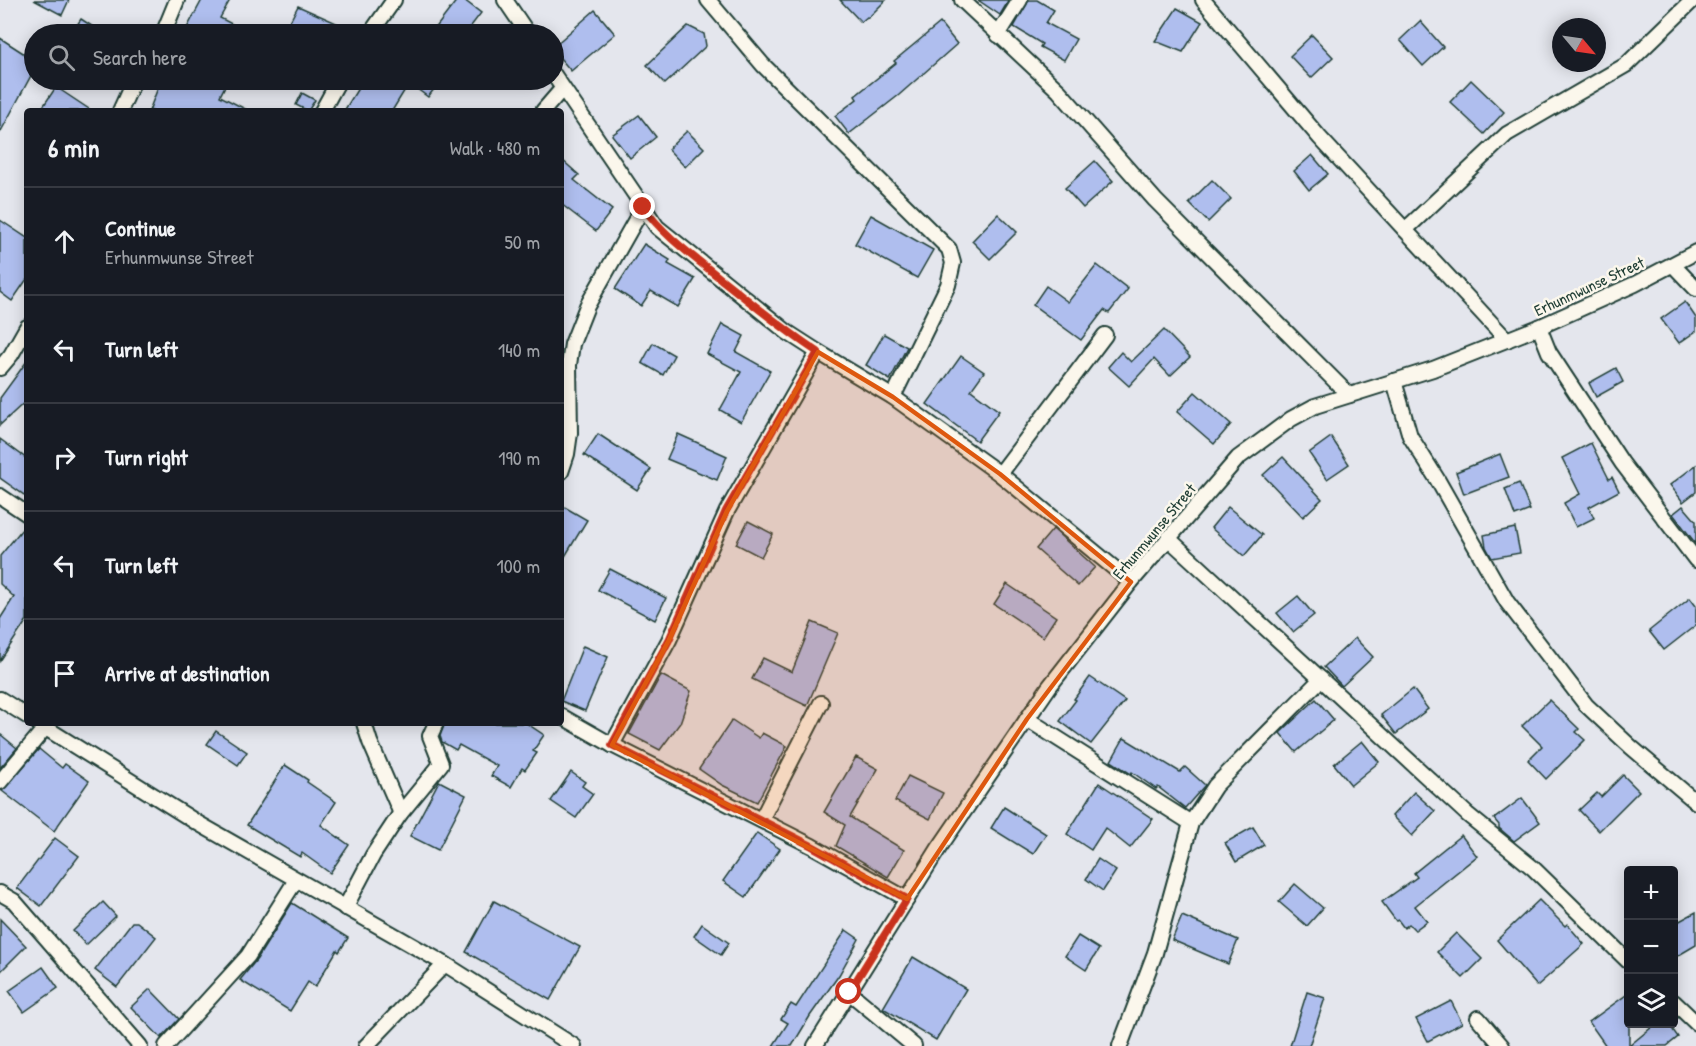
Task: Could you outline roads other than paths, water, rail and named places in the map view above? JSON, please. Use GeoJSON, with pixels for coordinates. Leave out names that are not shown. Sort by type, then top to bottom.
{"type":"FeatureCollection","features":[{"type":"Feature","properties":{"kind":"street"},"geometry":{"type":"LineString","coordinates":[[167,24],[177,0]]}},
{"type":"Feature","properties":{"kind":"street"},"geometry":{"type":"LineString","coordinates":[[377,24],[394,0]]}},
{"type":"Feature","properties":{"kind":"street"},"geometry":{"type":"LineString","coordinates":[[505,0],[521,24]]}},
{"type":"Feature","properties":{"kind":"street"},"geometry":{"type":"LineString","coordinates":[[708,0],[763,65],[949,249],[953,263],[948,285],[893,397]]}},
{"type":"Feature","properties":{"kind":"street"},"geometry":{"type":"LineString","coordinates":[[962,0],[1059,91],[1155,200],[1349,395]]}},
{"type":"Feature","properties":{"kind":"street"},"geometry":{"type":"LineString","coordinates":[[998,36],[1020,0]]}},
{"type":"Feature","properties":{"kind":"street"},"geometry":{"type":"LineString","coordinates":[[1203,0],[1320,138],[1507,340]]}},
{"type":"Feature","properties":{"kind":"street"},"geometry":{"type":"LineString","coordinates":[[1405,230],[1507,134],[1626,65],[1693,0]]}},
{"type":"Feature","properties":{"kind":"street"},"geometry":{"type":"LineString","coordinates":[[121,108],[129,90]]}},
{"type":"Feature","properties":{"kind":"street"},"geometry":{"type":"LineString","coordinates":[[324,108],[334,90]]}},
{"type":"Feature","properties":{"kind":"street"},"geometry":{"type":"LineString","coordinates":[[546,108],[561,90]]}},
{"type":"Feature","properties":{"kind":"street"},"geometry":{"type":"LineString","coordinates":[[563,90],[657,227],[788,332],[893,397],[1000,474],[1131,582]]}},
{"type":"Feature","properties":{"kind":"street"},"geometry":{"type":"LineString","coordinates":[[564,463],[570,433],[569,365],[572,344],[588,306],[643,207]]}},
{"type":"Feature","properties":{"kind":"street","name":"Erhunmwunse Street"},"geometry":{"type":"LineString","coordinates":[[815,1046],[939,848],[1049,687],[1131,582],[1238,458],[1291,419],[1315,406],[1433,369],[1507,340],[1673,265],[1696,252]]}},
{"type":"Feature","properties":{"kind":"street"},"geometry":{"type":"LineString","coordinates":[[1673,265],[1696,289]]}},
{"type":"Feature","properties":{"kind":"street"},"geometry":{"type":"LineString","coordinates":[[1539,327],[1549,352],[1622,463],[1696,560]]}},
{"type":"Feature","properties":{"kind":"street"},"geometry":{"type":"LineString","coordinates":[[0,368],[11,355],[24,332]]}},
{"type":"Feature","properties":{"kind":"street"},"geometry":{"type":"LineString","coordinates":[[1000,474],[1105,336]]}},
{"type":"Feature","properties":{"kind":"street"},"geometry":{"type":"LineString","coordinates":[[612,745],[669,640],[726,511],[818,352]]}},
{"type":"Feature","properties":{"kind":"street"},"geometry":{"type":"LineString","coordinates":[[1394,381],[1410,436],[1507,602],[1586,705],[1696,802]]}},
{"type":"Feature","properties":{"kind":"street"},"geometry":{"type":"LineString","coordinates":[[0,496],[24,512]]}},
{"type":"Feature","properties":{"kind":"street"},"geometry":{"type":"LineString","coordinates":[[1168,538],[1468,815],[1533,868],[1624,956]]}},
{"type":"Feature","properties":{"kind":"street"},"geometry":{"type":"LineString","coordinates":[[1120,1046],[1155,953],[1191,823],[1215,786],[1321,679]]}},
{"type":"Feature","properties":{"kind":"street"},"geometry":{"type":"LineString","coordinates":[[0,699],[24,714]]}},
{"type":"Feature","properties":{"kind":"street"},"geometry":{"type":"LineString","coordinates":[[761,820],[821,703]]}},
{"type":"Feature","properties":{"kind":"street"},"geometry":{"type":"LineString","coordinates":[[564,718],[612,745],[812,846],[907,899]]}},
{"type":"Feature","properties":{"kind":"street"},"geometry":{"type":"LineString","coordinates":[[1027,719],[1191,823]]}},
{"type":"Feature","properties":{"kind":"street"},"geometry":{"type":"LineString","coordinates":[[0,782],[41,726]]}},
{"type":"Feature","properties":{"kind":"street"},"geometry":{"type":"LineString","coordinates":[[44,726],[196,822],[445,964],[574,1046]]}},
{"type":"Feature","properties":{"kind":"street"},"geometry":{"type":"LineString","coordinates":[[365,726],[400,814]]}},
{"type":"Feature","properties":{"kind":"street"},"geometry":{"type":"LineString","coordinates":[[345,908],[373,855],[400,814],[441,764],[430,736],[435,726]]}},
{"type":"Feature","properties":{"kind":"street"},"geometry":{"type":"LineString","coordinates":[[166,1046],[248,956],[296,880]]}},
{"type":"Feature","properties":{"kind":"street"},"geometry":{"type":"LineString","coordinates":[[0,893],[14,901],[140,1046]]}},
{"type":"Feature","properties":{"kind":"street"},"geometry":{"type":"LineString","coordinates":[[366,1046],[445,964]]}},
{"type":"Feature","properties":{"kind":"street"},"geometry":{"type":"LineString","coordinates":[[849,992],[914,1046]]}},
{"type":"Feature","properties":{"kind":"street"},"geometry":{"type":"LineString","coordinates":[[1678,1006],[1696,1023]]}},
{"type":"Feature","properties":{"kind":"street"},"geometry":{"type":"LineString","coordinates":[[1478,1018],[1502,1046]]}}]}
